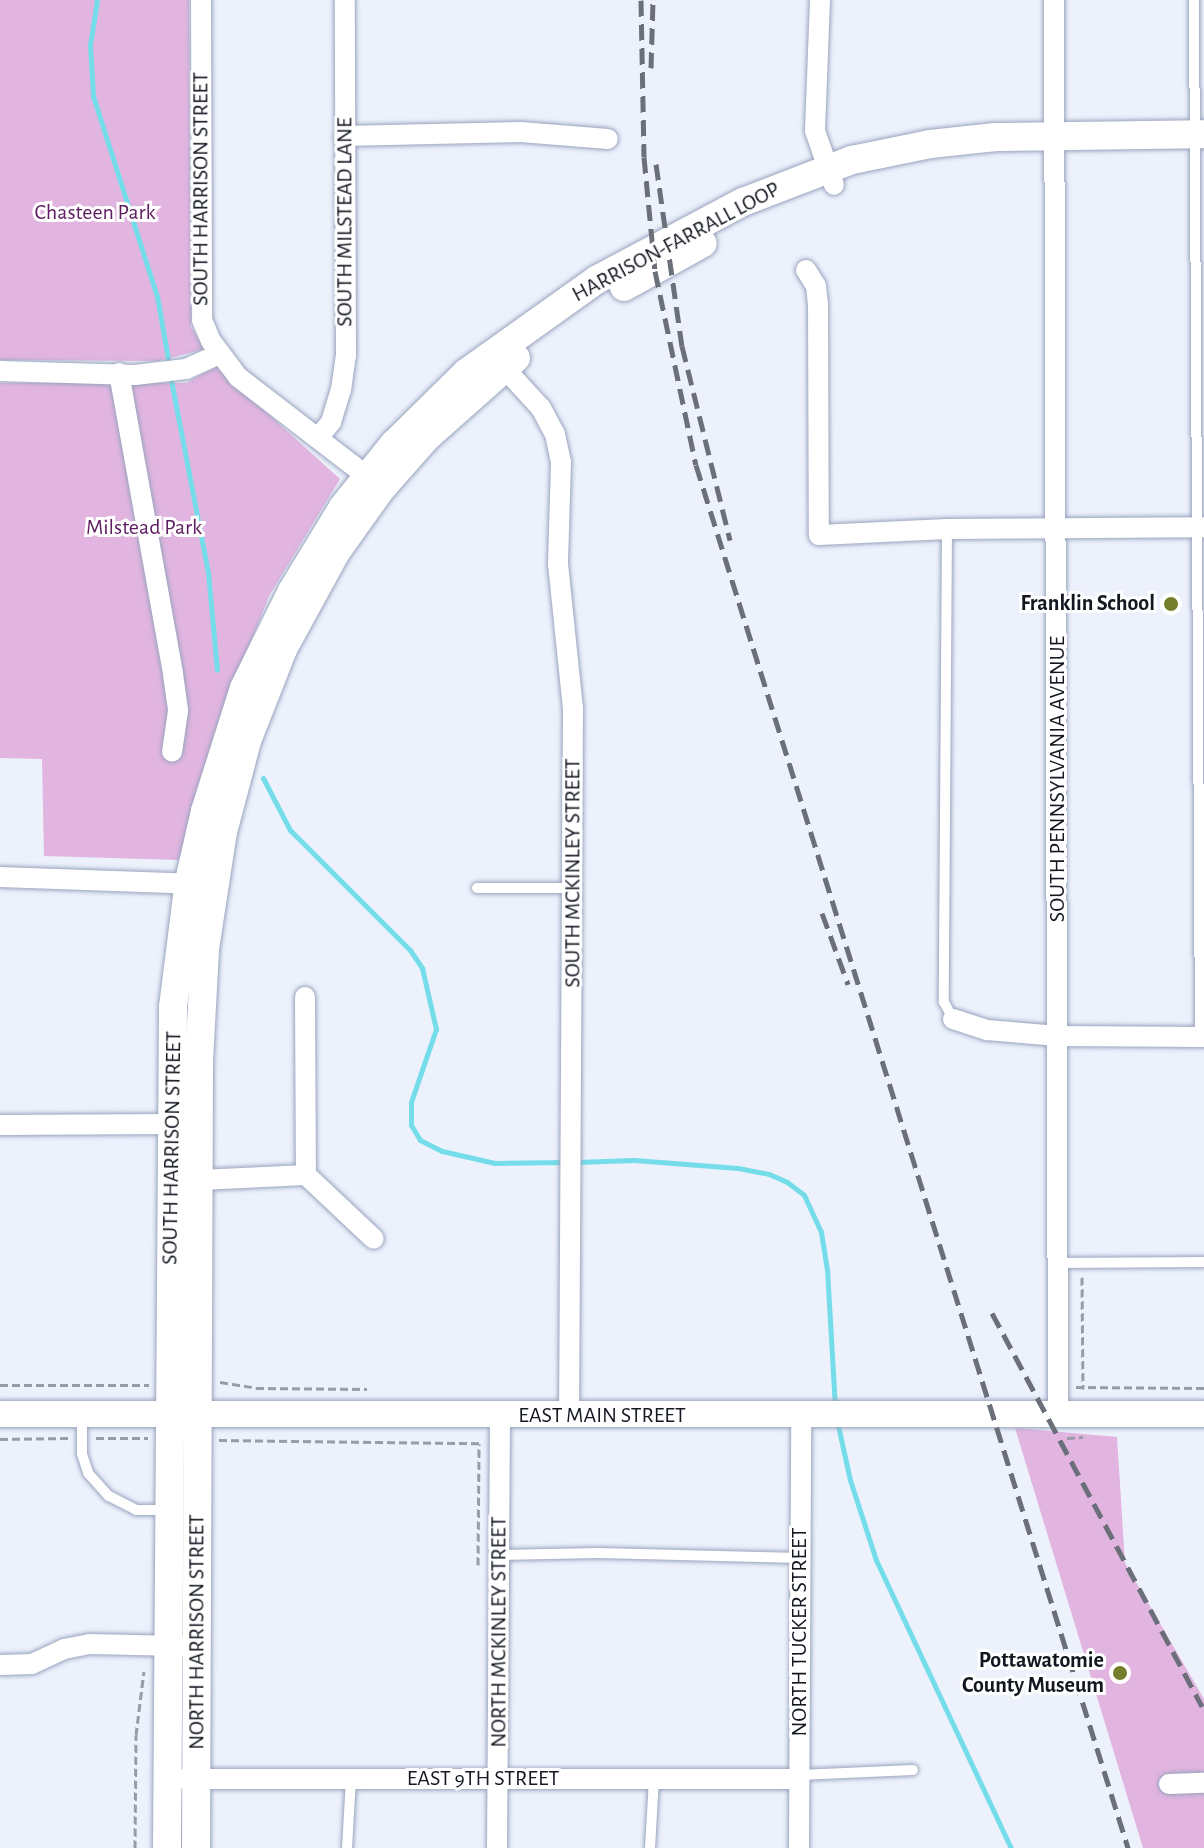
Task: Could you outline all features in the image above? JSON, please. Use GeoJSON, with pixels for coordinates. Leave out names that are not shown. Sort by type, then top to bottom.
{"type":"FeatureCollection","features":[{"type":"Feature","properties":{"kind":"main road","name":"HARRISON-FARRALL LOOP"},"geometry":{"type":"LineString","coordinates":[[202,885],[223,832],[247,741],[283,649],[375,482],[427,437],[498,360],[580,310],[830,177],[1054,144],[1200,143]]}},
{"type":"Feature","properties":{"kind":"main road","name":"SOUTH HARRISON STREET"},"geometry":{"type":"LineString","coordinates":[[185,1428],[171,1124],[173,1007],[202,885]]}},
{"type":"Feature","properties":{"kind":"main road","name":"SOUTH HARRISON STREET"},"geometry":{"type":"LineString","coordinates":[[185,1428],[200,1180],[204,963],[202,885]]}},
{"type":"Feature","properties":{"kind":"main road","name":"NORTH HARRISON STREET"},"geometry":{"type":"LineString","coordinates":[[185,1428],[170,1510],[169,1645],[182,1779],[196,1848]]}},
{"type":"Feature","properties":{"kind":"main road","name":"NORTH HARRISON STREET"},"geometry":{"type":"LineString","coordinates":[[167,1848],[182,1779],[198,1647],[185,1428]]}},
{"type":"Feature","properties":{"kind":"street","name":"SOUTH HARRISON STREET"},"geometry":{"type":"LineString","coordinates":[[201,0],[202,320],[220,354],[238,377],[375,482]]}},
{"type":"Feature","properties":{"kind":"street","name":"SOUTH MILSTEAD LANE"},"geometry":{"type":"LineString","coordinates":[[318,438],[331,422],[341,390],[346,356],[345,0]]}},
{"type":"Feature","properties":{"kind":"street"},"geometry":{"type":"LineString","coordinates":[[820,0],[815,131],[830,177]]}},
{"type":"Feature","properties":{"kind":"street","name":"SOUTH PENNSYLVANIA AVENUE"},"geometry":{"type":"LineString","coordinates":[[1054,0],[1058,528],[1058,1387],[1075,1422]]}},
{"type":"Feature","properties":{"kind":"street"},"geometry":{"type":"LineString","coordinates":[[344,136],[521,132],[608,139]]}},
{"type":"Feature","properties":{"kind":"street"},"geometry":{"type":"LineString","coordinates":[[806,270],[816,286],[818,304],[819,535],[947,529],[1201,527]]}},
{"type":"Feature","properties":{"kind":"street"},"geometry":{"type":"LineString","coordinates":[[0,371],[127,374],[186,369],[220,354]]}},
{"type":"Feature","properties":{"kind":"street","name":"SOUTH MCKINLEY STREET"},"geometry":{"type":"LineString","coordinates":[[498,360],[541,408],[555,434],[561,462],[558,564],[573,708],[569,1415]]}},
{"type":"Feature","properties":{"kind":"street"},"geometry":{"type":"LineString","coordinates":[[127,374],[178,711],[172,752]]}},
{"type":"Feature","properties":{"kind":"street"},"geometry":{"type":"LineString","coordinates":[[0,877],[202,885]]}},
{"type":"Feature","properties":{"kind":"street"},"geometry":{"type":"LineString","coordinates":[[305,997],[306,1175]]}},
{"type":"Feature","properties":{"kind":"street"},"geometry":{"type":"LineString","coordinates":[[953,1019],[987,1030],[1058,1036],[1202,1037]]}},
{"type":"Feature","properties":{"kind":"street"},"geometry":{"type":"LineString","coordinates":[[0,1125],[171,1124],[200,1180],[306,1175],[374,1239]]}},
{"type":"Feature","properties":{"kind":"street","name":"EAST MAIN STREET"},"geometry":{"type":"LineString","coordinates":[[0,1414],[82,1426],[185,1428],[490,1416],[871,1416],[1075,1422],[1204,1414]]}},
{"type":"Feature","properties":{"kind":"street","name":"NORTH MCKINLEY STREET"},"geometry":{"type":"LineString","coordinates":[[490,1416],[499,1555],[497,1848]]}},
{"type":"Feature","properties":{"kind":"street","name":"NORTH TUCKER STREET"},"geometry":{"type":"LineString","coordinates":[[799,1848],[800,1558],[805,1417]]}},
{"type":"Feature","properties":{"kind":"street"},"geometry":{"type":"LineString","coordinates":[[0,1665],[32,1664],[64,1649],[89,1644],[198,1647]]}},
{"type":"Feature","properties":{"kind":"street","name":"EAST 9TH STREET"},"geometry":{"type":"LineString","coordinates":[[182,1779],[799,1777]]}},
{"type":"Feature","properties":{"kind":"street"},"geometry":{"type":"LineString","coordinates":[[1169,1784],[1204,1783]]}},
{"type":"Feature","properties":{"kind":"lane"},"geometry":{"type":"LineString","coordinates":[[1194,0],[1200,143],[1202,1037]]}},
{"type":"Feature","properties":{"kind":"lane"},"geometry":{"type":"LineString","coordinates":[[947,529],[944,1002],[953,1019]]}},
{"type":"Feature","properties":{"kind":"lane"},"geometry":{"type":"LineString","coordinates":[[477,888],[573,888]]}},
{"type":"Feature","properties":{"kind":"lane"},"geometry":{"type":"LineString","coordinates":[[1058,1263],[1204,1262]]}},
{"type":"Feature","properties":{"kind":"lane"},"geometry":{"type":"LineString","coordinates":[[82,1426],[88,1473],[109,1496],[136,1510],[170,1510]]}},
{"type":"Feature","properties":{"kind":"lane"},"geometry":{"type":"LineString","coordinates":[[499,1555],[599,1553],[800,1558]]}},
{"type":"Feature","properties":{"kind":"lane"},"geometry":{"type":"LineString","coordinates":[[799,1777],[913,1770]]}},
{"type":"Feature","properties":{"kind":"lane"},"geometry":{"type":"LineString","coordinates":[[347,1848],[351,1779]]}},
{"type":"Feature","properties":{"kind":"lane"},"geometry":{"type":"LineString","coordinates":[[650,1848],[654,1779]]}},
{"type":"Feature","properties":{"kind":"path"},"geometry":{"type":"LineString","coordinates":[[1075,1422],[1083,1388],[1082,1277]]}},
{"type":"Feature","properties":{"kind":"path"},"geometry":{"type":"LineString","coordinates":[[1058,1387],[1204,1388]]}},
{"type":"Feature","properties":{"kind":"path"},"geometry":{"type":"LineString","coordinates":[[478,1565],[479,1443],[490,1416]]}},
{"type":"Feature","properties":{"kind":"path"},"geometry":{"type":"LineString","coordinates":[[0,1439],[82,1426],[152,1438],[185,1428],[479,1443]]}},
{"type":"Feature","properties":{"kind":"green space","name":"Chasteen Park"},"geometry":{"type":"Polygon","coordinates":[[[0,0],[189,0],[191,327],[205,349],[158,361],[0,360],[0,0]]]}},
{"type":"Feature","properties":{"kind":"green space","name":"Milstead Park"},"geometry":{"type":"Polygon","coordinates":[[[216,367],[340,479],[269,596],[217,728],[179,860],[44,856],[42,759],[0,758],[0,383],[186,383],[216,367]]]}},
{"type":"Feature","properties":{"kind":"green space"},"geometry":{"type":"Polygon","coordinates":[[[1015,1428],[1117,1437],[1125,1563],[1204,1699],[1204,1848],[1143,1848],[1015,1428]]]}},
{"type":"Feature","properties":{"kind":"waterway"},"geometry":{"type":"LineString","coordinates":[[97,0],[90,45],[93,96],[157,296],[169,365]]}},
{"type":"Feature","properties":{"kind":"waterway"},"geometry":{"type":"LineString","coordinates":[[170,375],[208,572],[217,670]]}},
{"type":"Feature","properties":{"kind":"waterway"},"geometry":{"type":"LineString","coordinates":[[263,778],[290,830],[410,950],[422,968],[436,1029],[411,1102],[411,1125],[420,1140],[442,1151],[495,1163],[567,1162]]}},
{"type":"Feature","properties":{"kind":"waterway"},"geometry":{"type":"LineString","coordinates":[[577,1162],[634,1160],[738,1168],[769,1174],[787,1182],[804,1195],[821,1232],[827,1269],[835,1407]]}},
{"type":"Feature","properties":{"kind":"waterway"},"geometry":{"type":"LineString","coordinates":[[837,1421],[850,1480],[876,1560],[1011,1848]]}},
{"type":"Feature","properties":{"kind":"railway"},"geometry":{"type":"LineString","coordinates":[[641,0],[644,157],[655,271],[696,465],[1128,1848]]}},
{"type":"Feature","properties":{"kind":"railway"},"geometry":{"type":"LineString","coordinates":[[651,68],[653,0]]}},
{"type":"Feature","properties":{"kind":"railway"},"geometry":{"type":"LineString","coordinates":[[656,164],[682,346],[730,540]]}},
{"type":"Feature","properties":{"kind":"railway"},"geometry":{"type":"LineString","coordinates":[[822,913],[848,984]]}},
{"type":"Feature","properties":{"kind":"railway"},"geometry":{"type":"LineString","coordinates":[[992,1313],[1202,1707]]}},
{"type":"Feature","properties":{"kind":"place","name":"Franklin School"},"geometry":{"type":"Point","coordinates":[1171,604]}},
{"type":"Feature","properties":{"kind":"place","name":"Pottawatomie County Museum"},"geometry":{"type":"Point","coordinates":[1120,1673]}}]}
